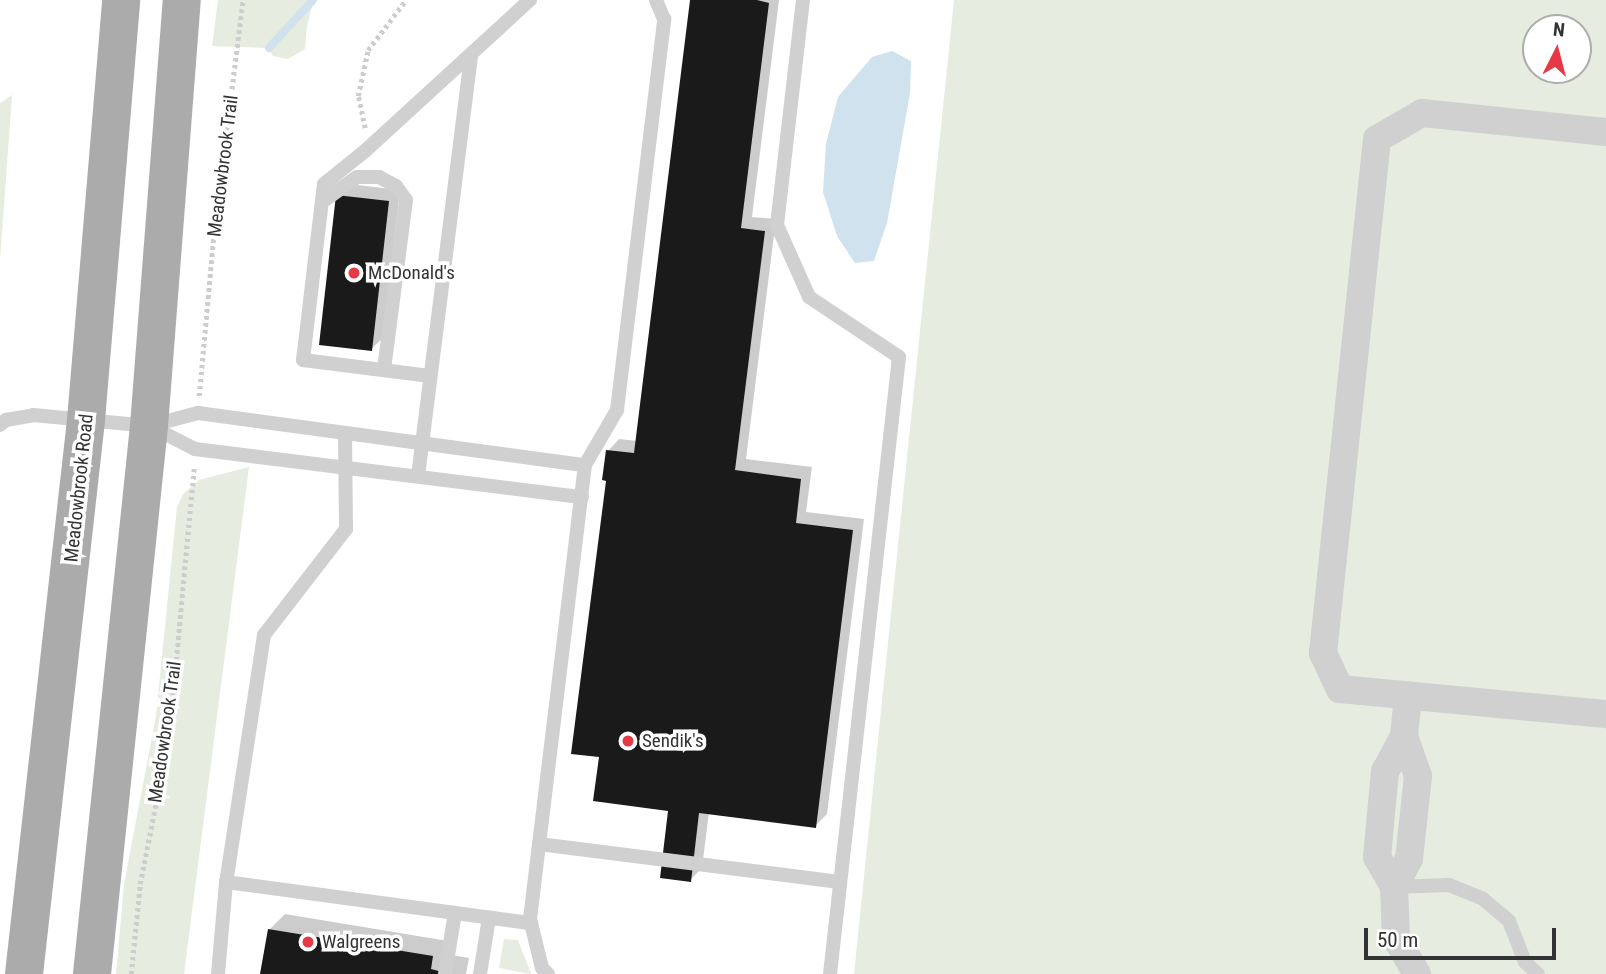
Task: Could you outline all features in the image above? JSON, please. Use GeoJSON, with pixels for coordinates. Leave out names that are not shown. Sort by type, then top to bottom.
{"type":"FeatureCollection","features":[{"type":"Feature","properties":{"kind":"main road","name":"Meadowbrook Road"},"geometry":{"type":"LineString","coordinates":[[24,974],[86,420],[121,0]]}},
{"type":"Feature","properties":{"kind":"main road"},"geometry":{"type":"LineString","coordinates":[[92,974],[149,425],[182,0]]}},
{"type":"Feature","properties":{"kind":"main road"},"geometry":{"type":"LineString","coordinates":[[0,964],[30,919]]}},
{"type":"Feature","properties":{"kind":"street"},"geometry":{"type":"LineString","coordinates":[[1606,132],[1422,113],[1377,139],[1323,653],[1340,689],[1606,714]]}},
{"type":"Feature","properties":{"kind":"street"},"geometry":{"type":"LineString","coordinates":[[1408,696],[1404,736],[1385,771],[1377,857],[1394,887],[1396,938],[1417,974]]}},
{"type":"Feature","properties":{"kind":"street"},"geometry":{"type":"LineString","coordinates":[[1394,887],[1409,859],[1418,776],[1404,736]]}},
{"type":"Feature","properties":{"kind":"street"},"geometry":{"type":"LineString","coordinates":[[1379,834],[1411,836]]}},
{"type":"Feature","properties":{"kind":"lane"},"geometry":{"type":"LineString","coordinates":[[430,376],[303,360],[324,184],[370,146],[530,0]]}},
{"type":"Feature","properties":{"kind":"lane"},"geometry":{"type":"LineString","coordinates":[[548,974],[542,968],[531,923],[539,844],[586,465],[617,410],[664,19],[656,0]]}},
{"type":"Feature","properties":{"kind":"lane"},"geometry":{"type":"LineString","coordinates":[[803,0],[777,225],[809,297],[899,357],[830,974]]}},
{"type":"Feature","properties":{"kind":"lane"},"geometry":{"type":"LineString","coordinates":[[418,476],[471,54]]}},
{"type":"Feature","properties":{"kind":"lane"},"geometry":{"type":"LineString","coordinates":[[322,202],[357,177],[379,177],[396,186],[406,200],[384,370]]}},
{"type":"Feature","properties":{"kind":"lane"},"geometry":{"type":"LineString","coordinates":[[0,425],[6,419],[33,415],[149,425],[198,413],[586,465]]}},
{"type":"Feature","properties":{"kind":"lane"},"geometry":{"type":"LineString","coordinates":[[149,425],[195,449],[582,497]]}},
{"type":"Feature","properties":{"kind":"lane"},"geometry":{"type":"LineString","coordinates":[[218,974],[226,882],[264,635],[346,529],[345,433]]}},
{"type":"Feature","properties":{"kind":"lane"},"geometry":{"type":"LineString","coordinates":[[539,844],[840,882]]}},
{"type":"Feature","properties":{"kind":"lane"},"geometry":{"type":"LineString","coordinates":[[226,882],[531,923]]}},
{"type":"Feature","properties":{"kind":"lane"},"geometry":{"type":"LineString","coordinates":[[1394,887],[1449,885],[1483,899],[1509,921],[1525,962],[1538,974]]}},
{"type":"Feature","properties":{"kind":"lane"},"geometry":{"type":"LineString","coordinates":[[445,974],[455,913]]}},
{"type":"Feature","properties":{"kind":"lane"},"geometry":{"type":"LineString","coordinates":[[480,974],[489,918]]}},
{"type":"Feature","properties":{"kind":"path","name":"Meadowbrook Trail"},"geometry":{"type":"LineString","coordinates":[[201,373],[215,221],[243,0]]}},
{"type":"Feature","properties":{"kind":"path"},"geometry":{"type":"LineString","coordinates":[[370,146],[358,96],[368,50],[406,0]]}},
{"type":"Feature","properties":{"kind":"path","name":"Meadowbrook Trail"},"geometry":{"type":"LineString","coordinates":[[131,974],[140,884],[169,737],[193,489]]}},
{"type":"Feature","properties":{"kind":"shaded area"},"geometry":{"type":"Polygon","coordinates":[[[218,0],[314,0],[307,25],[305,49],[288,59],[273,56],[268,48],[212,46],[218,0]]]}},
{"type":"Feature","properties":{"kind":"shaded area"},"geometry":{"type":"Polygon","coordinates":[[[954,0],[1606,0],[1606,974],[854,974],[954,0]]]}},
{"type":"Feature","properties":{"kind":"shaded area"},"geometry":{"type":"Polygon","coordinates":[[[12,95],[0,260],[0,103],[12,95]]]}},
{"type":"Feature","properties":{"kind":"shaded area"},"geometry":{"type":"Polygon","coordinates":[[[249,467],[184,974],[116,974],[124,884],[156,716],[177,507],[183,494],[199,480],[249,467]]]}},
{"type":"Feature","properties":{"kind":"shaded area"},"geometry":{"type":"Polygon","coordinates":[[[504,939],[518,940],[531,974],[499,968],[504,939]]]}},
{"type":"Feature","properties":{"kind":"water"},"geometry":{"type":"Polygon","coordinates":[[[892,51],[911,61],[910,93],[887,223],[874,261],[855,263],[837,236],[823,192],[826,144],[838,97],[872,57],[892,51]]]}},
{"type":"Feature","properties":{"kind":"building"},"geometry":{"type":"Polygon","coordinates":[[[690,0],[757,0],[769,3],[741,228],[765,231],[735,470],[801,479],[796,523],[853,530],[816,828],[699,813],[691,882],[660,878],[668,811],[593,801],[599,757],[571,754],[606,481],[602,480],[606,450],[634,453],[690,0]]]}},
{"type":"Feature","properties":{"kind":"building","name":"McDonald's"},"geometry":{"type":"Polygon","coordinates":[[[336,195],[389,201],[372,351],[319,345],[336,195]]]}},
{"type":"Feature","properties":{"kind":"building","name":"Walgreens"},"geometry":{"type":"Polygon","coordinates":[[[268,929],[433,956],[431,969],[450,974],[260,974],[268,929]]]}},
{"type":"Feature","properties":{"kind":"waterway"},"geometry":{"type":"LineString","coordinates":[[269,48],[313,0]]}},
{"type":"Feature","properties":{"kind":"place","name":"McDonald's"},"geometry":{"type":"Point","coordinates":[354,273]}},
{"type":"Feature","properties":{"kind":"place","name":"Sendik's"},"geometry":{"type":"Point","coordinates":[628,741]}},
{"type":"Feature","properties":{"kind":"place","name":"Walgreens"},"geometry":{"type":"Point","coordinates":[308,942]}}]}
